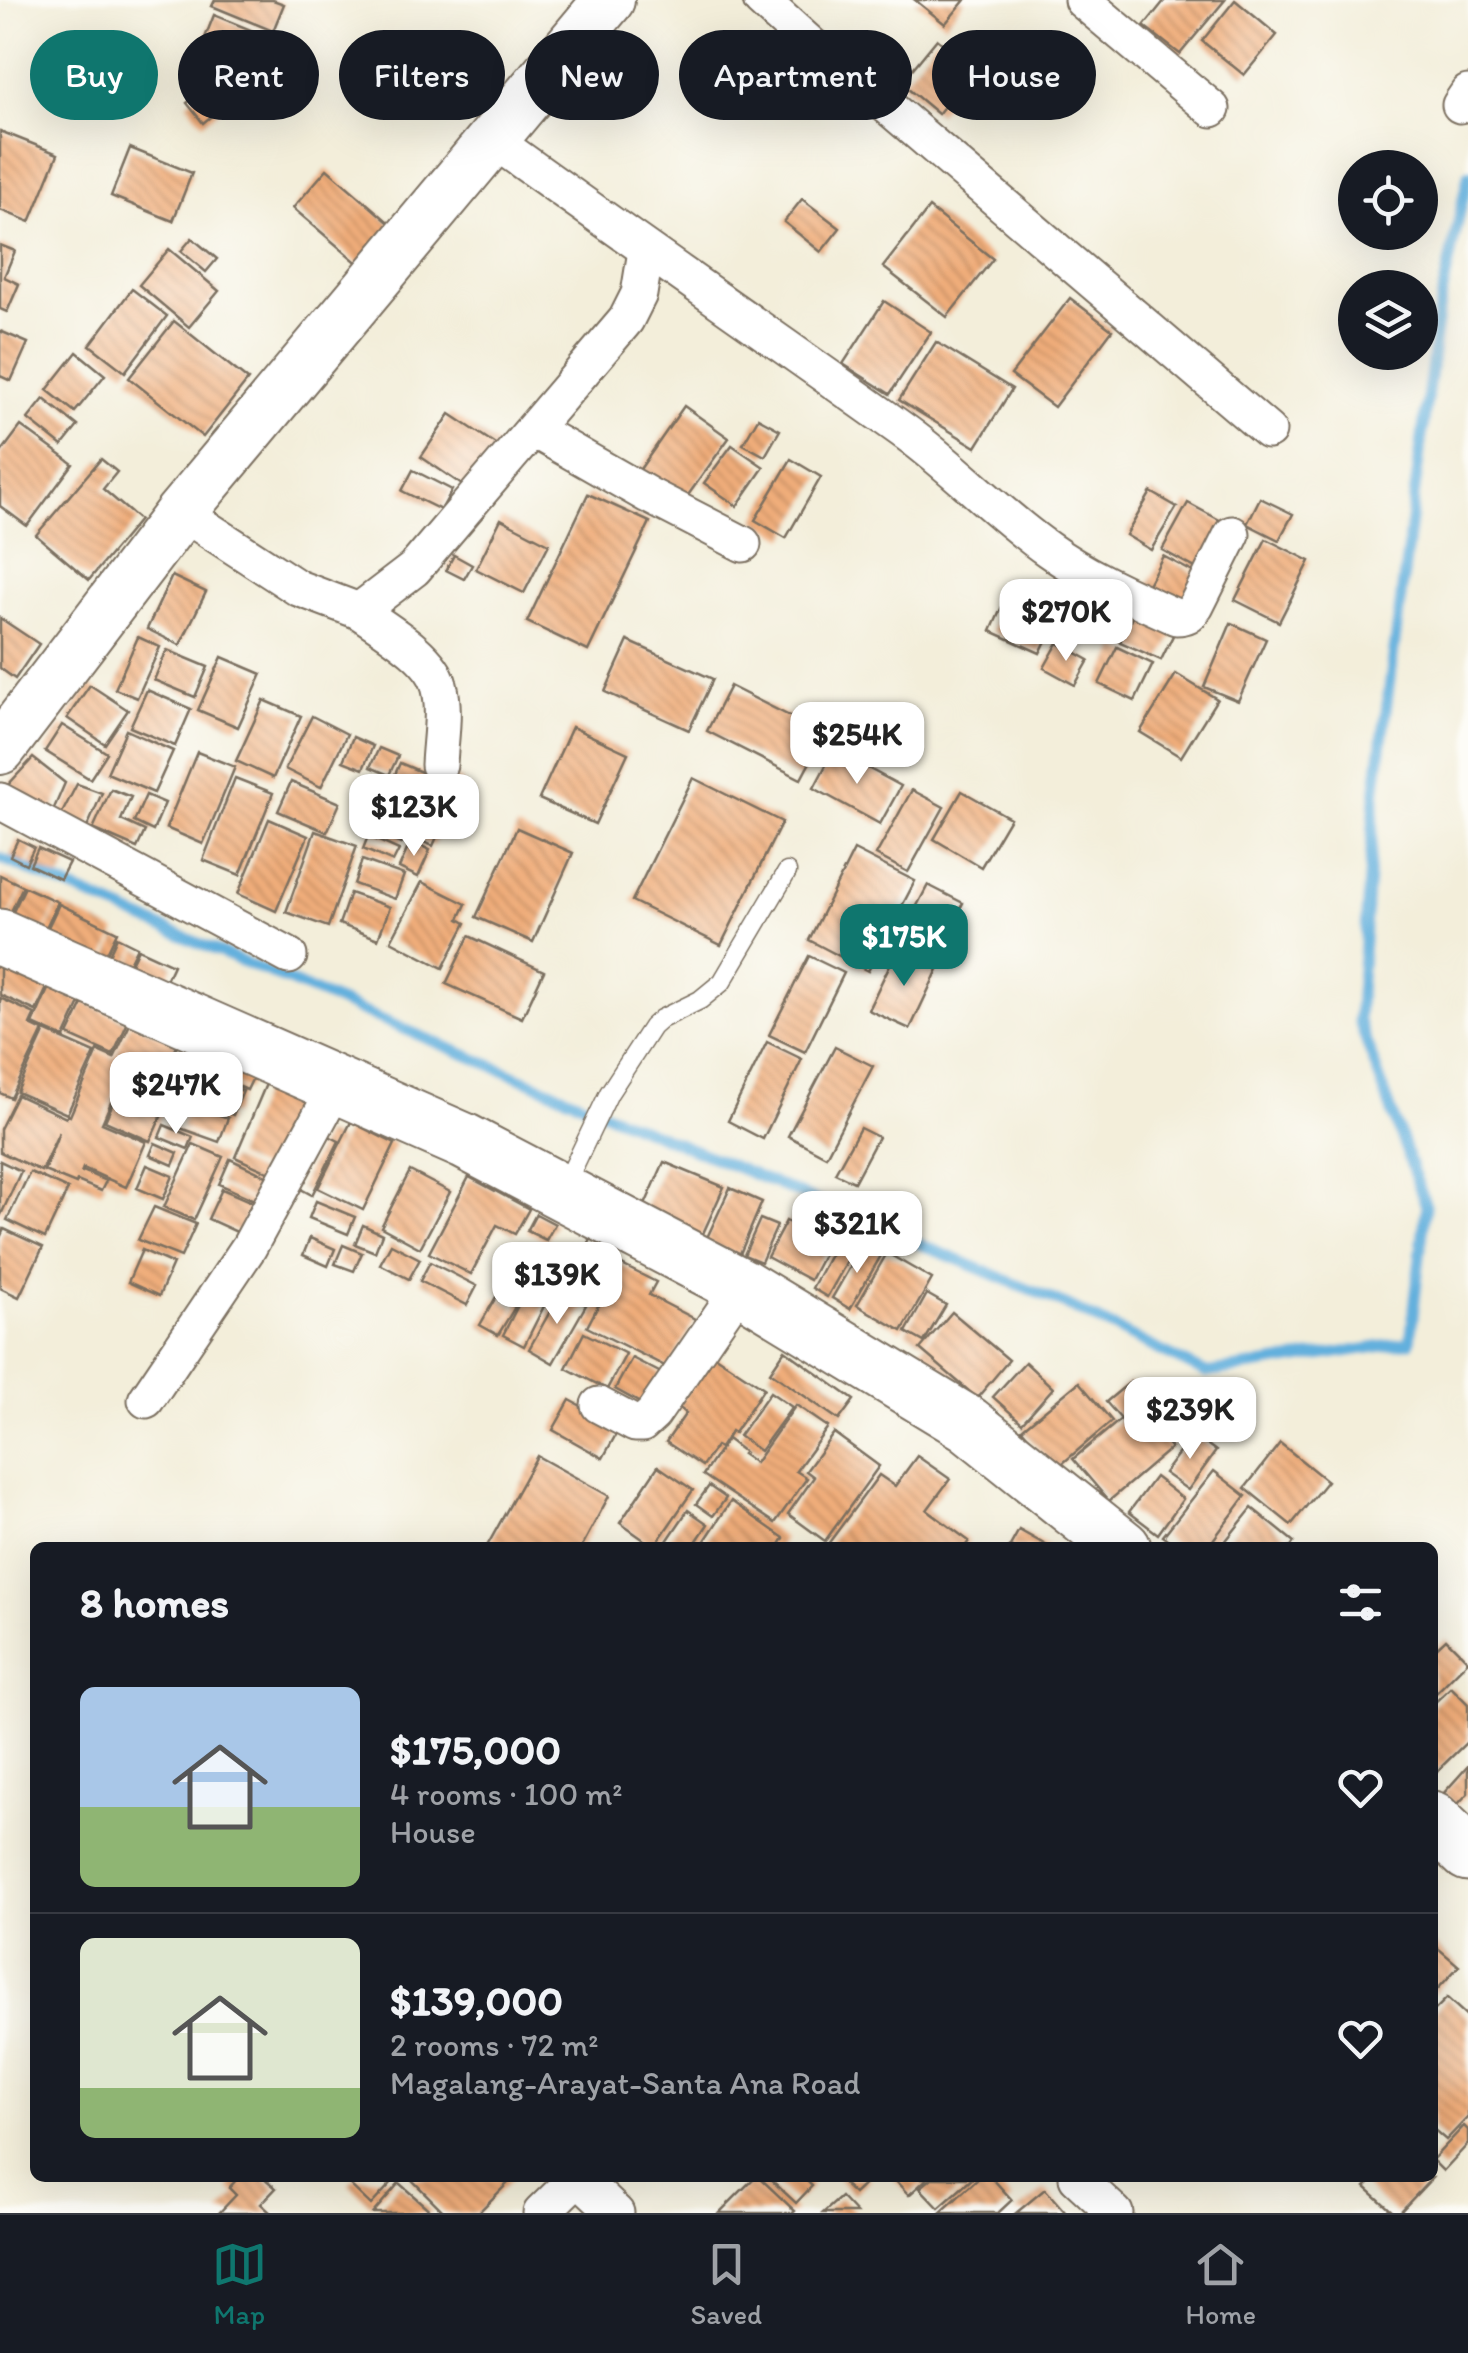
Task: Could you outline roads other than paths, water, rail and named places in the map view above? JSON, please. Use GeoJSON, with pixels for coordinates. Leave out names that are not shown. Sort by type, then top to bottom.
{"type":"FeatureCollection","features":[{"type":"Feature","properties":{"kind":"main road"},"geometry":{"type":"LineString","coordinates":[[1,939],[464,1142],[572,1170],[741,1286],[968,1424],[1116,1542]]}},
{"type":"Feature","properties":{"kind":"main road"},"geometry":{"type":"LineString","coordinates":[[1438,1824],[1468,1852]]}},
{"type":"Feature","properties":{"kind":"street"},"geometry":{"type":"LineString","coordinates":[[0,750],[181,512],[609,0]]}},
{"type":"Feature","properties":{"kind":"street"},"geometry":{"type":"LineString","coordinates":[[761,0],[1268,432]]}},
{"type":"Feature","properties":{"kind":"street"},"geometry":{"type":"LineString","coordinates":[[1082,0],[1212,109]]}},
{"type":"Feature","properties":{"kind":"street"},"geometry":{"type":"LineString","coordinates":[[492,139],[912,438],[1051,552],[1131,596],[1176,617],[1191,614],[1232,534]]}},
{"type":"Feature","properties":{"kind":"street"},"geometry":{"type":"LineString","coordinates":[[359,611],[414,569],[626,320],[639,294],[646,251]]}},
{"type":"Feature","properties":{"kind":"street"},"geometry":{"type":"LineString","coordinates":[[534,430],[743,544]]}},
{"type":"Feature","properties":{"kind":"street"},"geometry":{"type":"LineString","coordinates":[[181,512],[298,588],[359,611],[430,667],[442,698],[439,765]]}},
{"type":"Feature","properties":{"kind":"street"},"geometry":{"type":"LineString","coordinates":[[0,801],[289,956]]}},
{"type":"Feature","properties":{"kind":"street"},"geometry":{"type":"LineString","coordinates":[[146,1400],[249,1248],[337,1086]]}},
{"type":"Feature","properties":{"kind":"street"},"geometry":{"type":"LineString","coordinates":[[599,1405],[642,1424],[653,1414],[741,1286]]}},
{"type":"Feature","properties":{"kind":"street"},"geometry":{"type":"LineString","coordinates":[[542,2213],[574,2182]]}},
{"type":"Feature","properties":{"kind":"street"},"geometry":{"type":"LineString","coordinates":[[582,2182],[616,2213]]}},
{"type":"Feature","properties":{"kind":"street"},"geometry":{"type":"LineString","coordinates":[[1081,2182],[1115,2213]]}},
{"type":"Feature","properties":{"kind":"lane"},"geometry":{"type":"LineString","coordinates":[[572,1170],[608,1093],[652,1027],[700,1000],[722,982],[787,872]]}},
{"type":"Feature","properties":{"kind":"waterway"},"geometry":{"type":"LineString","coordinates":[[0,858],[1064,1304],[1206,1373],[1410,1342],[1426,1206],[1358,1019],[1376,787],[1438,315],[1468,175]]}}]}
